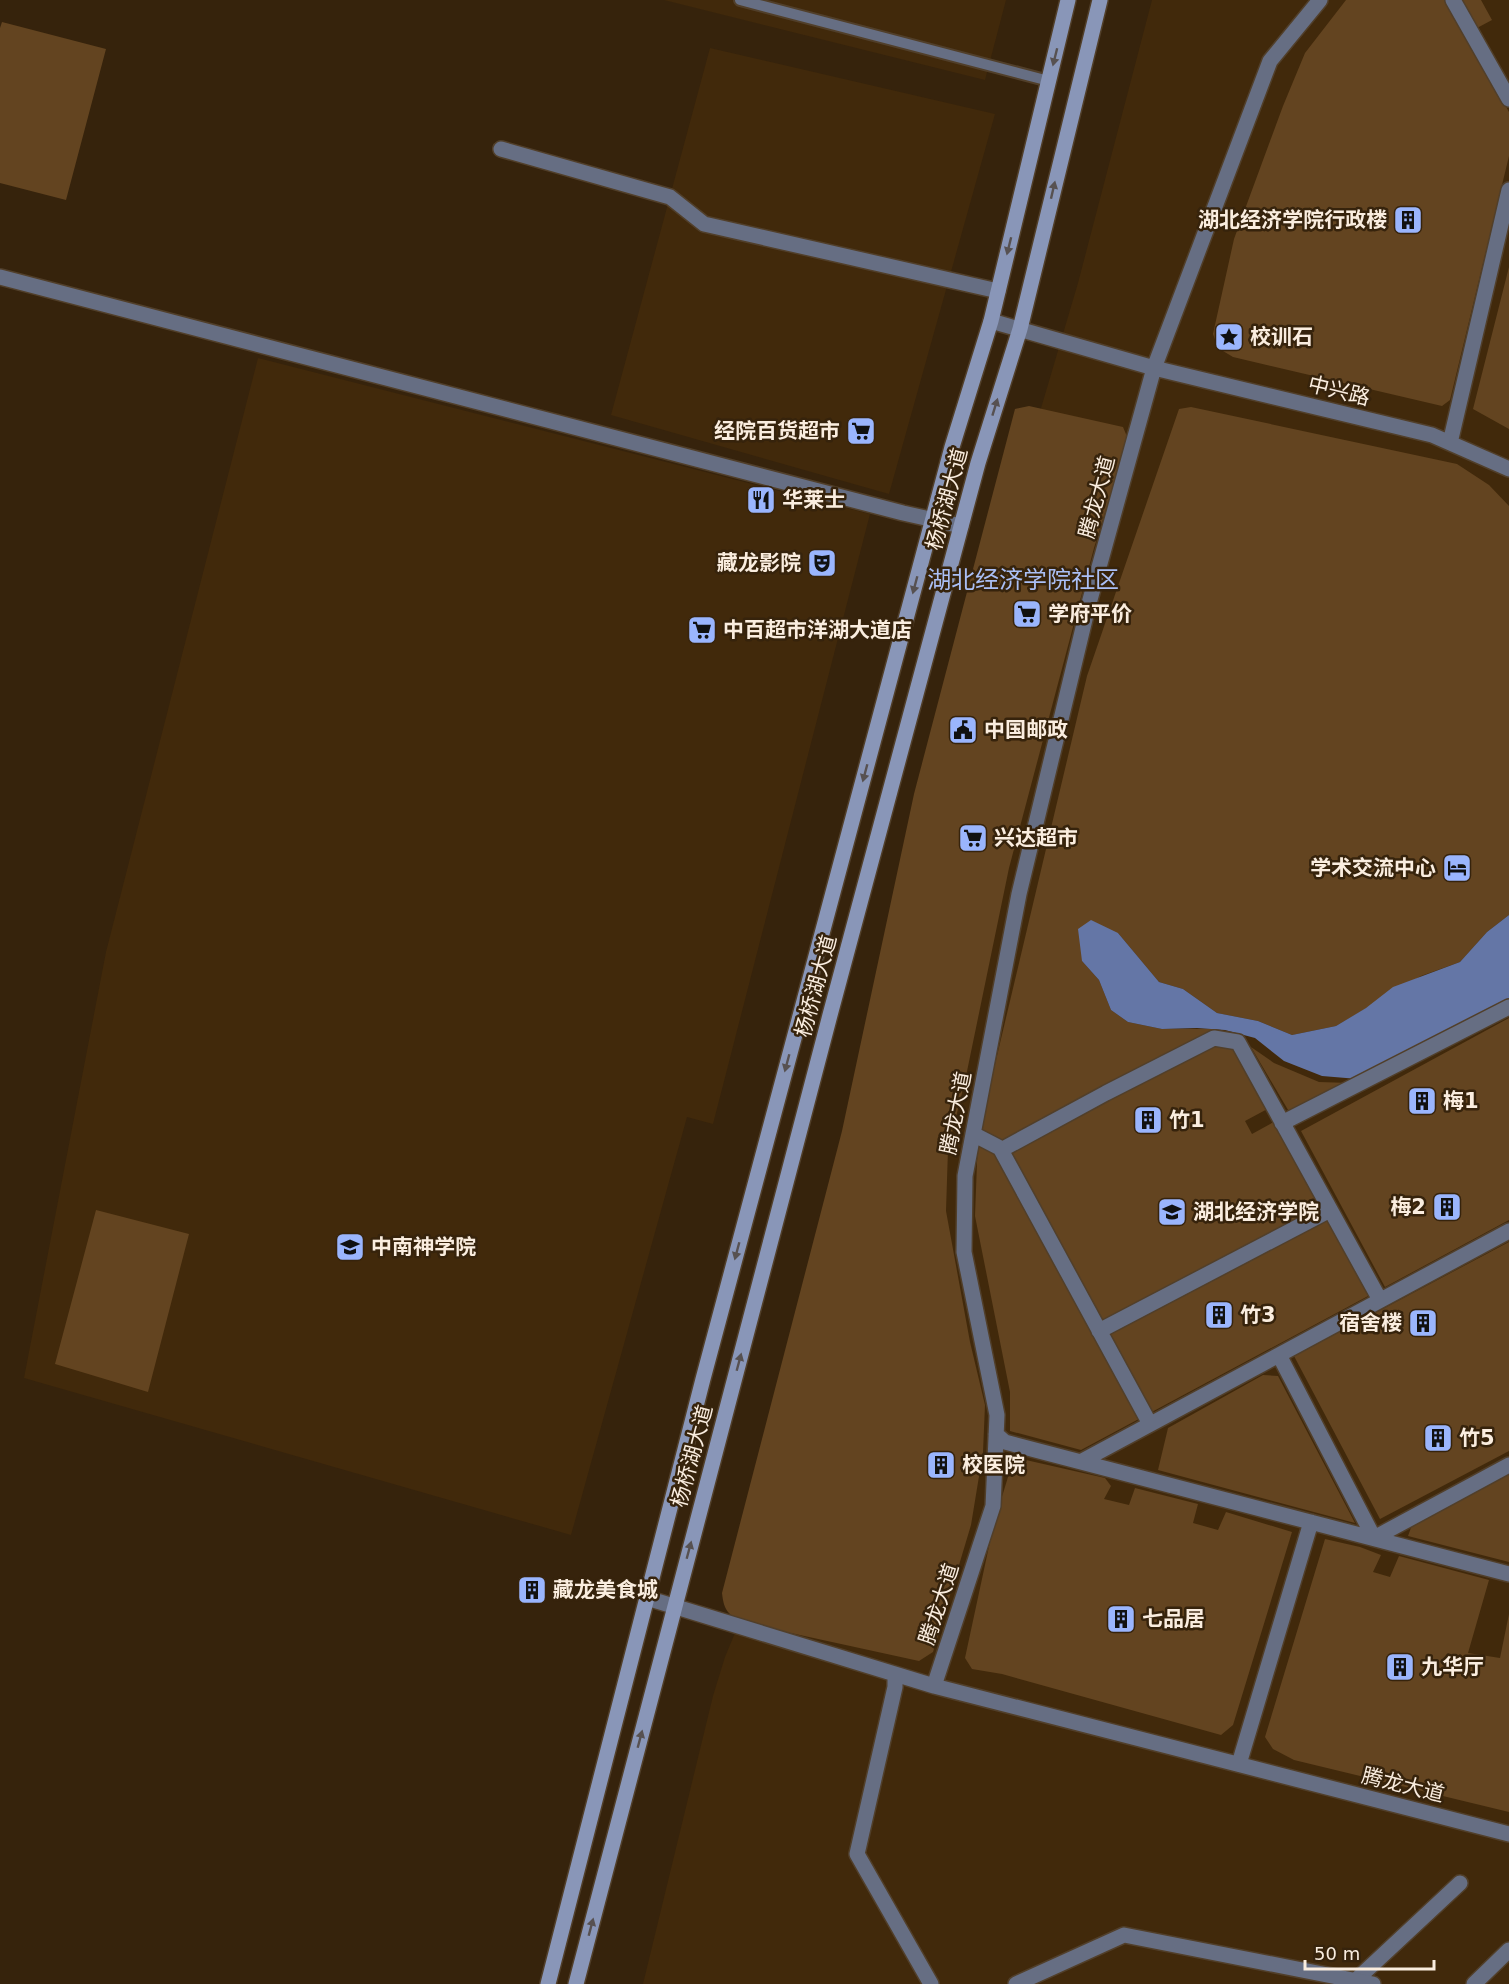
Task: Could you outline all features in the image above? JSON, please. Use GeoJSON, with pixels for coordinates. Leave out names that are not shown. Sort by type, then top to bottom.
{"type":"FeatureCollection","features":[{"type":"Feature","properties":{"kind":"main road","name":"杨桥湖大道"},"geometry":{"type":"LineString","coordinates":[[548,1984],[703,1379],[932,520],[991,321],[1068,0]]}},
{"type":"Feature","properties":{"kind":"main road","name":"杨桥湖大道"},"geometry":{"type":"LineString","coordinates":[[576,1984],[961,526],[1020,329],[1100,0]]}},
{"type":"Feature","properties":{"kind":"street","name":"腾龙大道"},"geometry":{"type":"LineString","coordinates":[[1320,0],[1270,61],[1154,368],[1088,607],[1019,894],[965,1176],[964,1252],[997,1415],[993,1506],[934,1686],[1509,1834]]}},
{"type":"Feature","properties":{"kind":"street"},"geometry":{"type":"LineString","coordinates":[[1453,0],[1506,89]]}},
{"type":"Feature","properties":{"kind":"street"},"geometry":{"type":"LineString","coordinates":[[501,149],[670,197],[704,224],[998,291]]}},
{"type":"Feature","properties":{"kind":"street"},"geometry":{"type":"LineString","coordinates":[[1450,444],[1509,190]]}},
{"type":"Feature","properties":{"kind":"street"},"geometry":{"type":"LineString","coordinates":[[0,277],[961,526]]}},
{"type":"Feature","properties":{"kind":"street","name":"中兴路"},"geometry":{"type":"LineString","coordinates":[[991,321],[1154,368],[1432,435],[1509,470]]}},
{"type":"Feature","properties":{"kind":"street"},"geometry":{"type":"LineString","coordinates":[[1282,1123],[1509,1007]]}},
{"type":"Feature","properties":{"kind":"street"},"geometry":{"type":"LineString","coordinates":[[1001,1150],[1214,1038],[1238,1042],[1380,1300]]}},
{"type":"Feature","properties":{"kind":"street"},"geometry":{"type":"LineString","coordinates":[[973,1134],[1000,1148],[1150,1424]]}},
{"type":"Feature","properties":{"kind":"street"},"geometry":{"type":"LineString","coordinates":[[1099,1331],[1330,1210]]}},
{"type":"Feature","properties":{"kind":"street"},"geometry":{"type":"LineString","coordinates":[[1082,1461],[1509,1231]]}},
{"type":"Feature","properties":{"kind":"street"},"geometry":{"type":"LineString","coordinates":[[1279,1355],[1374,1538]]}},
{"type":"Feature","properties":{"kind":"street"},"geometry":{"type":"LineString","coordinates":[[996,1434],[1005,1442],[1509,1574]]}},
{"type":"Feature","properties":{"kind":"street"},"geometry":{"type":"LineString","coordinates":[[1374,1538],[1509,1465]]}},
{"type":"Feature","properties":{"kind":"street"},"geometry":{"type":"LineString","coordinates":[[1239,1764],[1311,1522]]}},
{"type":"Feature","properties":{"kind":"street"},"geometry":{"type":"LineString","coordinates":[[647,1598],[934,1686]]}},
{"type":"Feature","properties":{"kind":"street"},"geometry":{"type":"LineString","coordinates":[[895,1675],[896,1687],[857,1854],[931,1984]]}},
{"type":"Feature","properties":{"kind":"street"},"geometry":{"type":"LineString","coordinates":[[1355,1981],[1461,1883]]}},
{"type":"Feature","properties":{"kind":"street"},"geometry":{"type":"LineString","coordinates":[[1016,1984],[1124,1935],[1373,1984]]}},
{"type":"Feature","properties":{"kind":"street"},"geometry":{"type":"LineString","coordinates":[[1474,1984],[1509,1950]]}},
{"type":"Feature","properties":{"kind":"lane"},"geometry":{"type":"LineString","coordinates":[[740,0],[785,6],[1049,81]]}},
{"type":"Feature","properties":{"kind":"shaded area"},"geometry":{"type":"Polygon","coordinates":[[[664,0],[1006,0],[985,80],[664,0]]]}},
{"type":"Feature","properties":{"kind":"shaded area","name":"湖北经济学院"},"geometry":{"type":"Polygon","coordinates":[[[1152,0],[1509,0],[1509,1984],[643,1984],[713,1696],[725,1657],[750,1597],[1039,415],[1078,283],[1152,0]]]}},
{"type":"Feature","properties":{"kind":"shaded area"},"geometry":{"type":"Polygon","coordinates":[[[1346,0],[1447,0],[1509,112],[1509,156],[1450,400],[1442,406],[1233,357],[1218,348],[1213,334],[1234,239],[1283,106],[1305,53],[1346,0]]]}},
{"type":"Feature","properties":{"kind":"shaded area"},"geometry":{"type":"Polygon","coordinates":[[[1461,0],[1481,0],[1492,20],[1477,28],[1461,0]]]}},
{"type":"Feature","properties":{"kind":"shaded area"},"geometry":{"type":"Polygon","coordinates":[[[2,22],[106,49],[66,200],[0,183],[0,28],[2,22]]]}},
{"type":"Feature","properties":{"kind":"shaded area"},"geometry":{"type":"Polygon","coordinates":[[[710,48],[995,114],[889,494],[611,415],[710,48]]]}},
{"type":"Feature","properties":{"kind":"shaded area"},"geometry":{"type":"Polygon","coordinates":[[[1509,267],[1509,429],[1473,409],[1509,267]]]}},
{"type":"Feature","properties":{"kind":"shaded area"},"geometry":{"type":"Polygon","coordinates":[[[258,358],[870,514],[713,1124],[687,1117],[571,1535],[24,1378],[106,952],[258,358]]]}},
{"type":"Feature","properties":{"kind":"shaded area"},"geometry":{"type":"Polygon","coordinates":[[[1029,406],[1123,427],[1128,439],[1094,548],[1009,868],[965,1081],[948,1149],[946,1211],[970,1342],[985,1405],[983,1452],[971,1525],[933,1652],[919,1661],[745,1623],[728,1612],[722,1593],[842,1131],[914,794],[1015,409],[1029,406]]]}},
{"type":"Feature","properties":{"kind":"shaded area"},"geometry":{"type":"Polygon","coordinates":[[[1191,407],[1457,464],[1489,485],[1509,506],[1509,915],[1487,932],[1460,962],[1421,976],[1336,1026],[1292,1035],[1258,1021],[1217,1013],[1183,989],[1159,982],[1118,933],[1082,961],[1099,980],[1111,1010],[1128,1022],[1162,1029],[1213,1029],[1214,1038],[1001,1151],[1102,1335],[1328,1217],[1370,1295],[1081,1450],[1010,1431],[1010,1392],[975,1216],[978,1136],[1087,676],[1179,409],[1191,407]]]}},
{"type":"Feature","properties":{"kind":"shaded area"},"geometry":{"type":"Polygon","coordinates":[[[1509,1018],[1509,1220],[1385,1287],[1301,1131],[1509,1018]]]}},
{"type":"Feature","properties":{"kind":"shaded area"},"geometry":{"type":"Polygon","coordinates":[[[1236,1033],[1273,1106],[1245,1121],[1252,1134],[1279,1119],[1324,1207],[1101,1323],[1010,1153],[1236,1033]]]}},
{"type":"Feature","properties":{"kind":"shaded area"},"geometry":{"type":"Polygon","coordinates":[[[1251,1047],[1274,1063],[1319,1082],[1351,1083],[1291,1115],[1251,1047]]]}},
{"type":"Feature","properties":{"kind":"shaded area"},"geometry":{"type":"Polygon","coordinates":[[[96,1210],[189,1234],[148,1392],[55,1364],[96,1210]]]}},
{"type":"Feature","properties":{"kind":"shaded area"},"geometry":{"type":"Polygon","coordinates":[[[1509,1242],[1509,1451],[1380,1519],[1294,1356],[1509,1242]]]}},
{"type":"Feature","properties":{"kind":"shaded area"},"geometry":{"type":"Polygon","coordinates":[[[1263,1375],[1278,1376],[1355,1523],[1158,1470],[1168,1428],[1263,1375]]]}},
{"type":"Feature","properties":{"kind":"shaded area","name":"七品居"},"geometry":{"type":"Polygon","coordinates":[[[1008,1456],[1105,1478],[1111,1486],[1104,1499],[1129,1505],[1135,1488],[1198,1504],[1193,1523],[1218,1530],[1226,1512],[1292,1532],[1233,1725],[1221,1735],[1002,1674],[972,1669],[965,1658],[994,1523],[1008,1477],[1008,1456]]]}},
{"type":"Feature","properties":{"kind":"shaded area"},"geometry":{"type":"Polygon","coordinates":[[[1509,1472],[1509,1562],[1408,1536],[1412,1525],[1509,1472]]]}},
{"type":"Feature","properties":{"kind":"shaded area","name":"九华厅"},"geometry":{"type":"Polygon","coordinates":[[[1325,1539],[1360,1547],[1381,1555],[1373,1572],[1390,1577],[1399,1556],[1489,1580],[1468,1653],[1500,1658],[1509,1614],[1509,1812],[1294,1760],[1273,1749],[1265,1737],[1325,1539]]]}},
{"type":"Feature","properties":{"kind":"water"},"geometry":{"type":"Polygon","coordinates":[[[1509,915],[1509,999],[1358,1079],[1322,1076],[1284,1061],[1255,1038],[1225,1030],[1162,1029],[1128,1022],[1111,1010],[1099,980],[1082,961],[1078,929],[1091,920],[1118,933],[1159,982],[1183,989],[1217,1013],[1258,1021],[1292,1035],[1336,1026],[1366,1008],[1393,987],[1460,962],[1487,932],[1509,915]]]}},
{"type":"Feature","properties":{"kind":"place","name":"湖北经济学院行政楼"},"geometry":{"type":"Point","coordinates":[1408,220]}},
{"type":"Feature","properties":{"kind":"place","name":"校训石"},"geometry":{"type":"Point","coordinates":[1229,337]}},
{"type":"Feature","properties":{"kind":"place","name":"经院百货超市"},"geometry":{"type":"Point","coordinates":[861,431]}},
{"type":"Feature","properties":{"kind":"place","name":"华莱士"},"geometry":{"type":"Point","coordinates":[761,500]}},
{"type":"Feature","properties":{"kind":"place","name":"藏龙影院"},"geometry":{"type":"Point","coordinates":[822,563]}},
{"type":"Feature","properties":{"kind":"place","name":"学府平价"},"geometry":{"type":"Point","coordinates":[1027,614]}},
{"type":"Feature","properties":{"kind":"place","name":"中百超市洋湖大道店"},"geometry":{"type":"Point","coordinates":[702,630]}},
{"type":"Feature","properties":{"kind":"place","name":"中国邮政"},"geometry":{"type":"Point","coordinates":[963,730]}},
{"type":"Feature","properties":{"kind":"place","name":"兴达超市"},"geometry":{"type":"Point","coordinates":[973,838]}},
{"type":"Feature","properties":{"kind":"place","name":"学术交流中心"},"geometry":{"type":"Point","coordinates":[1457,868]}},
{"type":"Feature","properties":{"kind":"place","name":"梅1"},"geometry":{"type":"Point","coordinates":[1422,1101]}},
{"type":"Feature","properties":{"kind":"place","name":"竹1"},"geometry":{"type":"Point","coordinates":[1148,1120]}},
{"type":"Feature","properties":{"kind":"place","name":"梅2"},"geometry":{"type":"Point","coordinates":[1447,1207]}},
{"type":"Feature","properties":{"kind":"place","name":"湖北经济学院"},"geometry":{"type":"Point","coordinates":[1172,1212]}},
{"type":"Feature","properties":{"kind":"place","name":"中南神学院"},"geometry":{"type":"Point","coordinates":[350,1247]}},
{"type":"Feature","properties":{"kind":"place","name":"竹3"},"geometry":{"type":"Point","coordinates":[1219,1315]}},
{"type":"Feature","properties":{"kind":"place","name":"宿舍楼"},"geometry":{"type":"Point","coordinates":[1423,1323]}},
{"type":"Feature","properties":{"kind":"place","name":"竹5"},"geometry":{"type":"Point","coordinates":[1438,1438]}},
{"type":"Feature","properties":{"kind":"place","name":"校医院"},"geometry":{"type":"Point","coordinates":[941,1465]}},
{"type":"Feature","properties":{"kind":"place","name":"藏龙美食城"},"geometry":{"type":"Point","coordinates":[532,1590]}},
{"type":"Feature","properties":{"kind":"place","name":"七品居"},"geometry":{"type":"Point","coordinates":[1121,1619]}},
{"type":"Feature","properties":{"kind":"place","name":"九华厅"},"geometry":{"type":"Point","coordinates":[1400,1667]}},
{"type":"Feature","properties":{"kind":"district","name":"湖北经济学院社区"},"geometry":{"type":"Point","coordinates":[1023,580]}}]}
